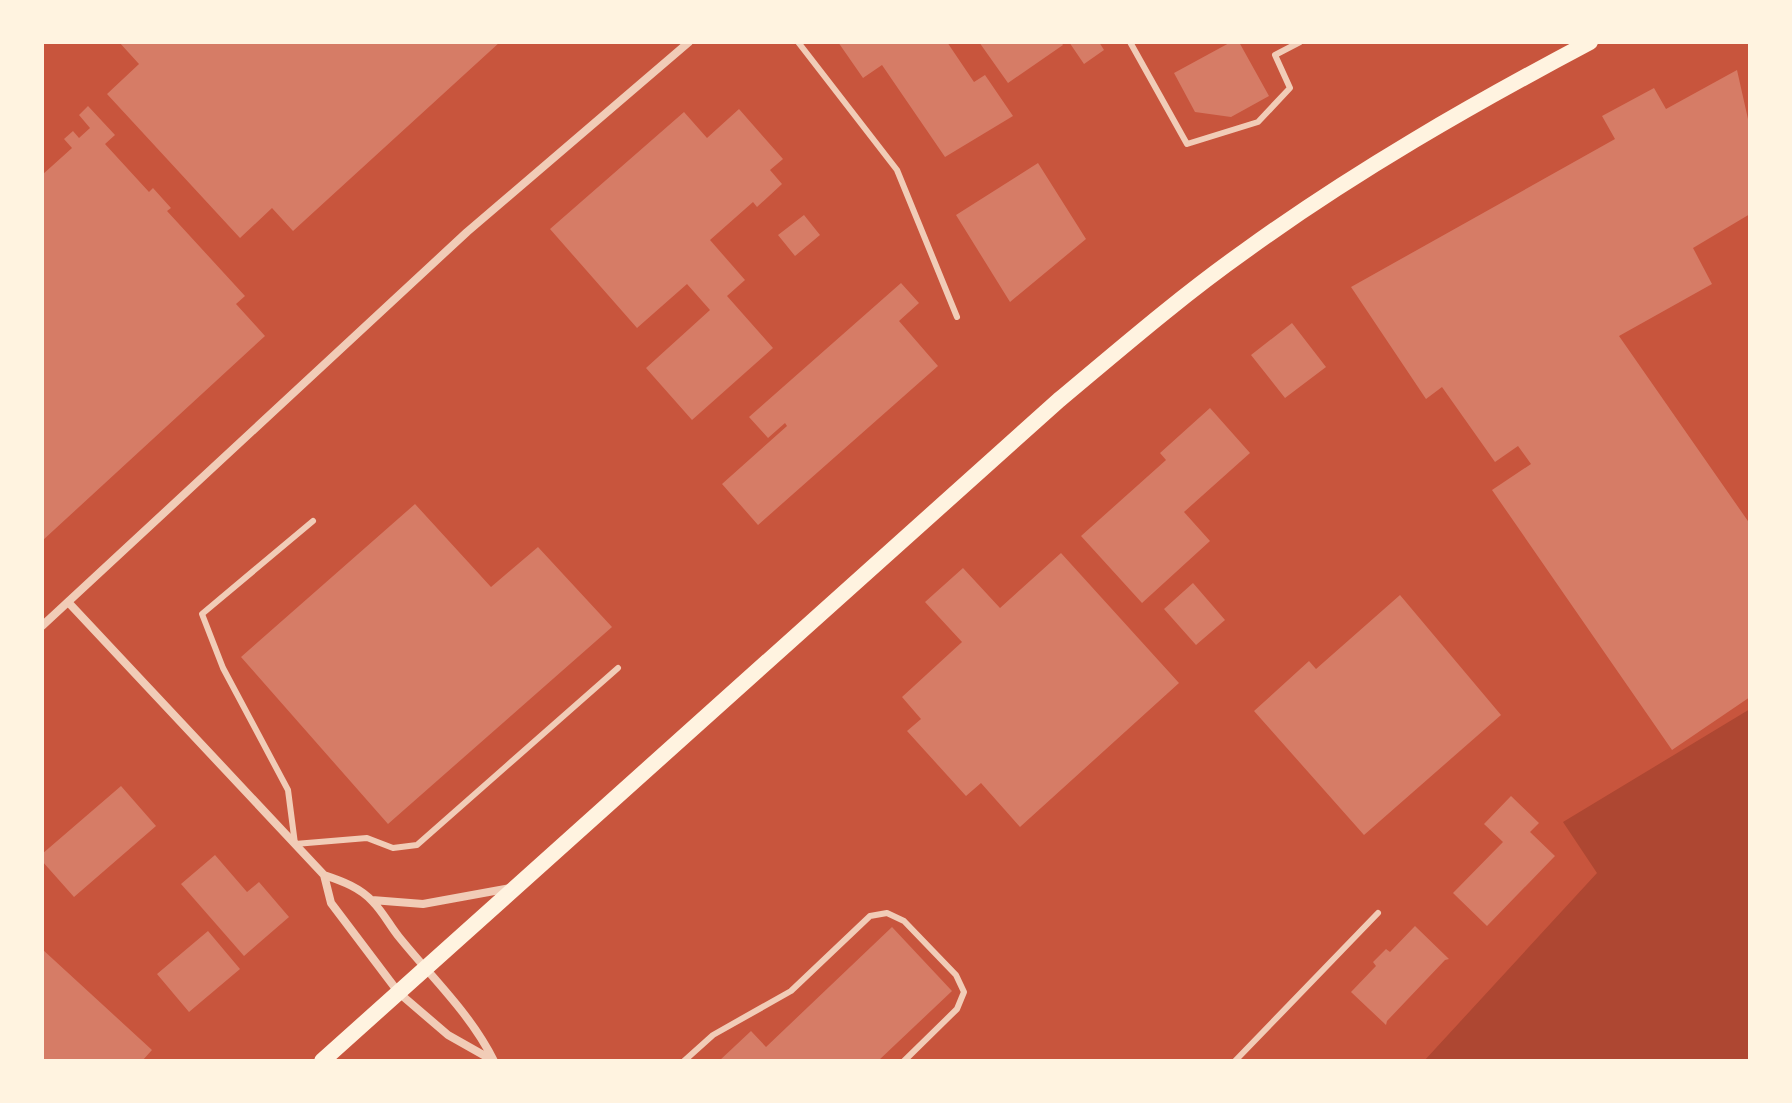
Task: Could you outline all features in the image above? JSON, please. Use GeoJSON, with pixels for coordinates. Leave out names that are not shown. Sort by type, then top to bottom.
{"type":"FeatureCollection","features":[{"type":"Feature","properties":{"kind":"main road"},"geometry":{"type":"LineString","coordinates":[[322,1061],[1059,400],[1157,317],[1246,250],[1420,136],[1590,42]]}},
{"type":"Feature","properties":{"kind":"street"},"geometry":{"type":"LineString","coordinates":[[42,626],[467,232],[689,42]]}},
{"type":"Feature","properties":{"kind":"street"},"geometry":{"type":"LineString","coordinates":[[68,602],[324,875],[348,883],[372,900],[399,937],[480,1032],[494,1061]]}},
{"type":"Feature","properties":{"kind":"street"},"geometry":{"type":"LineString","coordinates":[[324,875],[331,903],[399,993],[448,1035],[494,1061]]}},
{"type":"Feature","properties":{"kind":"street"},"geometry":{"type":"LineString","coordinates":[[372,900],[423,904],[516,887]]}},
{"type":"Feature","properties":{"kind":"lane"},"geometry":{"type":"LineString","coordinates":[[798,42],[897,170],[957,317]]}},
{"type":"Feature","properties":{"kind":"lane"},"geometry":{"type":"LineString","coordinates":[[1130,42],[1187,144],[1258,122],[1290,88],[1275,55],[1300,42]]}},
{"type":"Feature","properties":{"kind":"lane"},"geometry":{"type":"LineString","coordinates":[[313,521],[202,614],[223,668],[288,790],[295,844],[367,838],[393,848],[417,845],[618,668]]}},
{"type":"Feature","properties":{"kind":"lane"},"geometry":{"type":"LineString","coordinates":[[684,1061],[713,1035],[791,991],[870,916],[887,913],[904,921],[956,975],[964,992],[957,1009],[904,1061]]}},
{"type":"Feature","properties":{"kind":"lane"},"geometry":{"type":"LineString","coordinates":[[1235,1061],[1378,913]]}},
{"type":"Feature","properties":{"kind":"shaded area"},"geometry":{"type":"Polygon","coordinates":[[[1750,709],[1750,1061],[1424,1061],[1597,873],[1563,822],[1750,709]]]}},
{"type":"Feature","properties":{"kind":"building"},"geometry":{"type":"Polygon","coordinates":[[[119,42],[500,42],[293,231],[272,208],[240,238],[107,94],[139,64],[119,42]]]}},
{"type":"Feature","properties":{"kind":"building"},"geometry":{"type":"Polygon","coordinates":[[[838,42],[947,42],[974,82],[985,75],[1013,116],[945,157],[882,65],[863,78],[838,42]]]}},
{"type":"Feature","properties":{"kind":"building"},"geometry":{"type":"Polygon","coordinates":[[[979,42],[1061,42],[1063,45],[1008,83],[979,42]]]}},
{"type":"Feature","properties":{"kind":"building"},"geometry":{"type":"Polygon","coordinates":[[[1069,42],[1099,42],[1104,50],[1084,64],[1069,42]]]}},
{"type":"Feature","properties":{"kind":"building"},"geometry":{"type":"Polygon","coordinates":[[[1231,42],[1239,42],[1269,96],[1231,117],[1195,112],[1174,73],[1231,42]]]}},
{"type":"Feature","properties":{"kind":"building"},"geometry":{"type":"Polygon","coordinates":[[[1737,70],[1750,128],[1750,214],[1693,248],[1712,284],[1619,336],[1750,524],[1750,697],[1672,750],[1492,490],[1531,464],[1518,446],[1495,462],[1442,387],[1426,399],[1351,287],[1615,139],[1602,116],[1654,88],[1666,109],[1737,70]]]}},
{"type":"Feature","properties":{"kind":"building"},"geometry":{"type":"Polygon","coordinates":[[[88,106],[115,135],[105,144],[149,192],[153,188],[171,208],[167,211],[245,296],[236,304],[265,336],[42,541],[42,175],[72,148],[64,139],[73,131],[79,138],[90,128],[79,115],[88,106]]]}},
{"type":"Feature","properties":{"kind":"building"},"geometry":{"type":"Polygon","coordinates":[[[739,109],[783,159],[770,170],[782,184],[757,207],[753,202],[710,240],[745,280],[727,296],[773,348],[692,420],[646,368],[710,310],[687,284],[637,328],[550,229],[684,112],[707,138],[739,109]]]}},
{"type":"Feature","properties":{"kind":"building"},"geometry":{"type":"Polygon","coordinates":[[[1038,163],[1086,239],[1010,302],[956,215],[1038,163]]]}},
{"type":"Feature","properties":{"kind":"building"},"geometry":{"type":"Polygon","coordinates":[[[804,215],[820,235],[795,256],[778,235],[804,215]]]}},
{"type":"Feature","properties":{"kind":"building"},"geometry":{"type":"Polygon","coordinates":[[[901,283],[919,303],[899,321],[938,366],[758,525],[722,484],[787,426],[785,423],[768,438],[749,417],[901,283]]]}},
{"type":"Feature","properties":{"kind":"building"},"geometry":{"type":"Polygon","coordinates":[[[1292,323],[1326,367],[1285,398],[1251,355],[1292,323]]]}},
{"type":"Feature","properties":{"kind":"building"},"geometry":{"type":"Polygon","coordinates":[[[1210,408],[1250,453],[1184,512],[1210,541],[1142,603],[1081,536],[1166,460],[1160,453],[1210,408]]]}},
{"type":"Feature","properties":{"kind":"building"},"geometry":{"type":"Polygon","coordinates":[[[415,504],[491,587],[538,547],[612,627],[388,824],[241,657],[415,504]]]}},
{"type":"Feature","properties":{"kind":"building"},"geometry":{"type":"Polygon","coordinates":[[[1061,553],[1179,683],[1020,827],[981,783],[966,796],[907,731],[921,719],[902,697],[962,642],[925,602],[963,568],[1000,608],[1061,553]]]}},
{"type":"Feature","properties":{"kind":"building"},"geometry":{"type":"Polygon","coordinates":[[[1193,583],[1225,620],[1196,645],[1164,609],[1193,583]]]}},
{"type":"Feature","properties":{"kind":"building"},"geometry":{"type":"Polygon","coordinates":[[[1400,595],[1501,715],[1364,835],[1254,711],[1309,661],[1316,669],[1400,595]]]}},
{"type":"Feature","properties":{"kind":"building"},"geometry":{"type":"Polygon","coordinates":[[[121,786],[156,826],[74,897],[42,861],[42,854],[121,786]]]}},
{"type":"Feature","properties":{"kind":"building"},"geometry":{"type":"Polygon","coordinates":[[[1511,796],[1539,823],[1530,832],[1555,856],[1487,926],[1453,893],[1503,842],[1484,824],[1511,796]]]}},
{"type":"Feature","properties":{"kind":"building"},"geometry":{"type":"Polygon","coordinates":[[[215,855],[247,892],[259,882],[289,917],[244,956],[181,884],[215,855]]]}},
{"type":"Feature","properties":{"kind":"building"},"geometry":{"type":"Polygon","coordinates":[[[1415,926],[1449,959],[1386,1025],[1351,992],[1376,966],[1373,962],[1386,949],[1390,952],[1415,926]]]}},
{"type":"Feature","properties":{"kind":"building"},"geometry":{"type":"Polygon","coordinates":[[[892,927],[952,991],[878,1061],[719,1061],[751,1031],[766,1047],[892,927]]]}},
{"type":"Feature","properties":{"kind":"building"},"geometry":{"type":"Polygon","coordinates":[[[208,931],[240,969],[189,1012],[157,974],[208,931]]]}},
{"type":"Feature","properties":{"kind":"building"},"geometry":{"type":"Polygon","coordinates":[[[42,949],[152,1050],[142,1061],[42,1061],[42,949]]]}}]}
